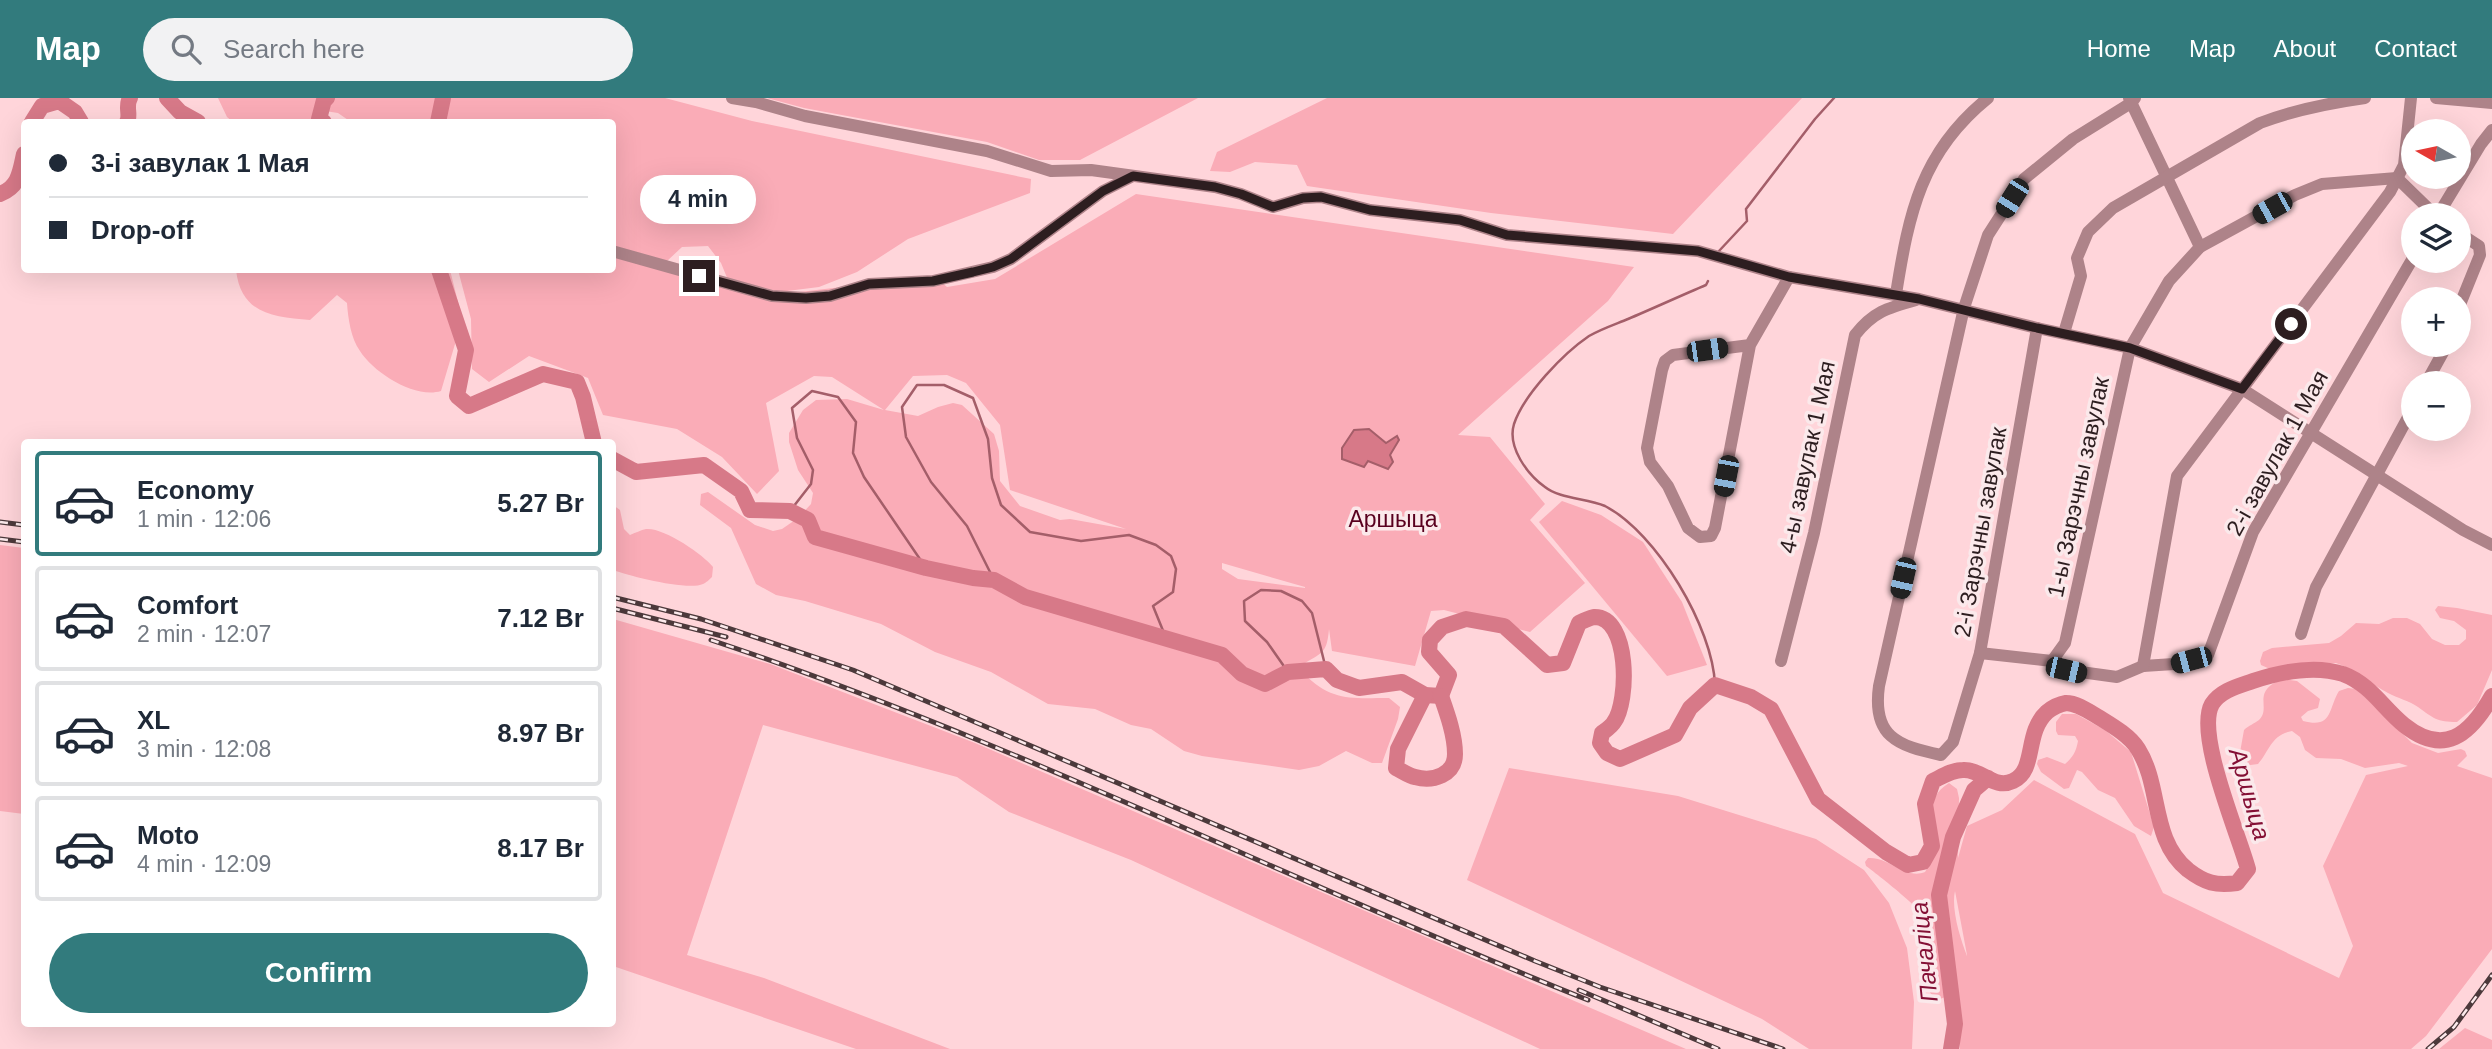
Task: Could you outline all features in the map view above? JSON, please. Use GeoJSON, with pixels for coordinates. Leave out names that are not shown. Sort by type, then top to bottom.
{"type":"FeatureCollection","features":[{"type":"Feature","properties":{"kind":"street"},"geometry":{"type":"LineString","coordinates":[[732,98],[805,116],[986,151],[1051,171],[1091,170],[1215,187],[1273,207],[1303,198],[1321,197],[1370,210],[1460,220],[1507,235],[1698,251],[1789,277],[1964,308],[2037,328],[2130,348],[2242,389],[2463,530],[2492,545]]}},
{"type":"Feature","properties":{"kind":"street"},"geometry":{"type":"LineString","coordinates":[[1896,294],[1904,244],[1918,191],[1940,147],[1973,110],[1989,98]]}},
{"type":"Feature","properties":{"kind":"street"},"geometry":{"type":"LineString","coordinates":[[2064,333],[2081,276],[2077,258],[2088,232],[2113,208],[2260,124],[2283,114],[2365,98]]}},
{"type":"Feature","properties":{"kind":"street"},"geometry":{"type":"LineString","coordinates":[[1980,653],[2052,661],[2066,670],[2116,677],[2143,666],[2176,476],[2390,192],[2404,165],[2411,98]]}},
{"type":"Feature","properties":{"kind":"street"},"geometry":{"type":"LineString","coordinates":[[2437,98],[2492,103]]}},
{"type":"Feature","properties":{"kind":"street"},"geometry":{"type":"LineString","coordinates":[[1964,308],[1989,235],[2024,179],[2073,139],[2132,100],[2200,247]]}},
{"type":"Feature","properties":{"kind":"street"},"geometry":{"type":"LineString","coordinates":[[2445,203],[2492,130]]}},
{"type":"Feature","properties":{"kind":"street"},"geometry":{"type":"LineString","coordinates":[[616,252],[772,296],[830,296],[869,284],[933,281],[993,267],[1011,259],[1103,191],[1133,176]]}},
{"type":"Feature","properties":{"kind":"street"},"geometry":{"type":"LineString","coordinates":[[2397,178],[2424,203]]}},
{"type":"Feature","properties":{"kind":"street","name":"1-ы Зарэчны завулак"},"geometry":{"type":"LineString","coordinates":[[2052,661],[2065,643],[2130,348],[2169,281],[2200,247],[2295,195],[2322,184],[2397,178]]}},
{"type":"Feature","properties":{"kind":"street"},"geometry":{"type":"LineString","coordinates":[[2467,287],[2480,255],[2479,246],[2471,241]]}},
{"type":"Feature","properties":{"kind":"street","name":"2-і завулак 1 Мая"},"geometry":{"type":"LineString","coordinates":[[2143,666],[2174,664],[2208,655],[2253,532],[2404,273]]}},
{"type":"Feature","properties":{"kind":"street"},"geometry":{"type":"LineString","coordinates":[[1750,345],[1673,355],[1665,361],[1662,370],[1647,448],[1650,462],[1668,486],[1688,528],[1700,537],[1711,536],[1716,528],[1750,345],[1789,277]]}},
{"type":"Feature","properties":{"kind":"street","name":"4-ы завулак 1 Мая"},"geometry":{"type":"LineString","coordinates":[[1782,661],[1814,533],[1855,335],[1867,320],[1885,309],[1919,299]]}},
{"type":"Feature","properties":{"kind":"street","name":"2-і Зарэчны завулак"},"geometry":{"type":"LineString","coordinates":[[1964,308],[1878,685],[1876,704],[1881,724],[1892,737],[1917,750],[1941,755],[1953,742],[1980,653],[2037,328]]}},
{"type":"Feature","properties":{"kind":"street"},"geometry":{"type":"LineString","coordinates":[[2301,635],[2316,587],[2401,431]]}},
{"type":"Feature","properties":{"kind":"green space"},"geometry":{"type":"Polygon","coordinates":[[[218,98],[665,98],[752,121],[1031,179],[1030,193],[908,239],[857,272],[819,287],[779,292],[728,280],[721,263],[708,246],[682,247],[666,262],[616,249],[616,119],[347,119],[338,113],[325,111],[320,119],[227,117],[218,98]]]}},
{"type":"Feature","properties":{"kind":"green space"},"geometry":{"type":"Polygon","coordinates":[[[767,98],[1198,98],[1080,160],[1039,160],[987,142],[804,108],[767,98]]]}},
{"type":"Feature","properties":{"kind":"green space"},"geometry":{"type":"Polygon","coordinates":[[[1327,98],[1802,98],[1673,234],[1491,213],[1307,186],[1297,165],[1255,162],[1230,172],[1210,171],[1217,152],[1327,98]]]}},
{"type":"Feature","properties":{"kind":"green space"},"geometry":{"type":"Polygon","coordinates":[[[1136,194],[1634,267],[1608,301],[1458,435],[1490,437],[1545,504],[1530,520],[1585,583],[1530,632],[1444,610],[1431,611],[1415,666],[1332,651],[1329,629],[1326,647],[1305,663],[1303,673],[1333,694],[1353,698],[1389,698],[1400,707],[1382,763],[1372,763],[1346,751],[1319,766],[1299,770],[1202,756],[1184,751],[1151,729],[1131,725],[1095,709],[1048,704],[991,672],[935,652],[881,624],[776,595],[756,584],[731,528],[700,505],[701,494],[708,492],[755,525],[773,531],[782,529],[798,518],[811,504],[813,493],[798,470],[789,442],[789,433],[803,410],[816,400],[847,399],[884,410],[832,377],[814,376],[766,403],[779,471],[757,494],[722,457],[677,429],[603,415],[588,378],[529,356],[489,382],[472,369],[471,319],[459,273],[616,273],[616,253],[766,296],[934,276],[947,287],[995,279],[1136,194]],[[947,375],[913,376],[885,410],[918,416],[953,403],[962,405],[994,434],[999,451],[1000,481],[1020,506],[1060,520],[1070,519],[1126,529],[1010,490],[1000,425],[966,383],[947,375]],[[1222,563],[1222,569],[1238,579],[1305,587],[1222,563]]]}},
{"type":"Feature","properties":{"kind":"green space"},"geometry":{"type":"Polygon","coordinates":[[[237,273],[451,273],[461,314],[458,334],[441,391],[408,388],[375,368],[354,341],[347,303],[337,295],[310,320],[284,317],[261,310],[244,296],[237,273]]]}},
{"type":"Feature","properties":{"kind":"green space"},"geometry":{"type":"Polygon","coordinates":[[[1562,501],[1601,515],[1643,542],[1682,602],[1707,665],[1667,676],[1539,522],[1562,501]]]}},
{"type":"Feature","properties":{"kind":"green space"},"geometry":{"type":"Polygon","coordinates":[[[616,507],[620,510],[624,529],[630,535],[646,529],[662,532],[692,549],[713,567],[712,577],[695,586],[645,579],[616,571],[616,507]]]}},
{"type":"Feature","properties":{"kind":"green space"},"geometry":{"type":"Polygon","coordinates":[[[0,545],[21,548],[21,814],[0,811],[0,545]]]}},
{"type":"Feature","properties":{"kind":"green space"},"geometry":{"type":"Polygon","coordinates":[[[2438,606],[2492,615],[2492,670],[2477,705],[2457,722],[2436,719],[2336,663],[2270,669],[2261,665],[2263,652],[2272,648],[2329,643],[2356,623],[2379,624],[2393,618],[2407,618],[2420,624],[2432,639],[2445,645],[2459,645],[2466,639],[2466,630],[2454,621],[2440,618],[2435,610],[2438,606]]]}},
{"type":"Feature","properties":{"kind":"green space"},"geometry":{"type":"Polygon","coordinates":[[[616,620],[770,664],[975,743],[1686,1049],[1540,1049],[1131,860],[1009,812],[957,777],[763,725],[687,955],[764,978],[950,1049],[856,1049],[616,967],[616,620]]]}},
{"type":"Feature","properties":{"kind":"green space"},"geometry":{"type":"Polygon","coordinates":[[[2283,679],[2297,681],[2320,699],[2318,708],[2301,717],[2303,721],[2313,723],[2325,720],[2339,691],[2357,689],[2412,743],[2438,753],[2461,749],[2467,756],[2457,766],[2492,778],[2492,949],[2426,1036],[2411,1049],[1960,1049],[1957,1001],[1951,995],[1937,1000],[1925,980],[1924,964],[1930,924],[1920,911],[1866,866],[1865,862],[1868,858],[1876,858],[1911,873],[1925,872],[1935,849],[1933,804],[1941,789],[1949,783],[1957,789],[1959,798],[1958,858],[1967,826],[2002,810],[2034,780],[2135,834],[2163,893],[2339,978],[2353,946],[2323,866],[2366,775],[2408,766],[2399,763],[2365,768],[2341,759],[2316,758],[2305,750],[2300,737],[2292,731],[2275,740],[2258,764],[2243,766],[2239,758],[2244,730],[2259,720],[2264,710],[2264,694],[2273,684],[2283,679]],[[1955,891],[1955,915],[1967,956],[1955,891]]]}},
{"type":"Feature","properties":{"kind":"green space"},"geometry":{"type":"Polygon","coordinates":[[[2062,714],[2076,714],[2105,730],[2131,752],[2154,827],[2151,836],[2134,826],[2115,798],[2098,790],[2082,772],[2077,770],[2069,788],[2064,789],[2041,772],[2038,760],[2047,757],[2065,764],[2076,748],[2078,741],[2075,736],[2058,735],[2056,731],[2056,722],[2062,714]]]}},
{"type":"Feature","properties":{"kind":"green space"},"geometry":{"type":"Polygon","coordinates":[[[1509,768],[1678,796],[1816,839],[1864,870],[1889,903],[1907,948],[1914,1002],[1912,1049],[1809,1049],[1762,1019],[1467,880],[1509,768]]]}},
{"type":"Feature","properties":{"kind":"green space"},"geometry":{"type":"Polygon","coordinates":[[[2465,1028],[2492,1040],[2492,1049],[2439,1049],[2465,1028]]]}},
{"type":"Feature","properties":{"kind":"shaded area"},"geometry":{"type":"Polygon","coordinates":[[[1369,429],[1386,443],[1397,436],[1399,440],[1390,455],[1393,462],[1388,469],[1368,461],[1364,467],[1342,459],[1342,448],[1354,430],[1369,429]]]}},
{"type":"Feature","properties":{"kind":"waterway","name":"Аршыца"},"geometry":{"type":"LineString","coordinates":[[128,119],[130,98]]}},
{"type":"Feature","properties":{"kind":"waterway","name":"Аршыца"},"geometry":{"type":"LineString","coordinates":[[167,98],[180,112],[193,119]]}},
{"type":"Feature","properties":{"kind":"waterway","name":"Аршыца"},"geometry":{"type":"LineString","coordinates":[[319,119],[327,98]]}},
{"type":"Feature","properties":{"kind":"waterway","name":"Аршыца"},"geometry":{"type":"LineString","coordinates":[[439,119],[443,98]]}},
{"type":"Feature","properties":{"kind":"waterway"},"geometry":{"type":"LineString","coordinates":[[1719,251],[1747,221],[1746,209],[1834,98]]}},
{"type":"Feature","properties":{"kind":"waterway","name":"Аршыца"},"geometry":{"type":"LineString","coordinates":[[34,119],[42,106],[59,101],[75,112],[79,119]]}},
{"type":"Feature","properties":{"kind":"waterway","name":"Аршыца"},"geometry":{"type":"LineString","coordinates":[[0,194],[15,183],[21,168]]}},
{"type":"Feature","properties":{"kind":"waterway","name":"Аршыца"},"geometry":{"type":"LineString","coordinates":[[440,273],[466,350],[457,396],[469,406],[543,374],[577,382],[593,439]]}},
{"type":"Feature","properties":{"kind":"waterway"},"geometry":{"type":"LineString","coordinates":[[1708,281],[1706,285],[1598,331],[1579,343],[1557,363],[1526,400],[1514,424],[1513,442],[1520,459],[1538,482],[1558,494],[1605,506],[1625,519],[1644,537],[1679,584],[1693,610],[1712,662],[1715,685]]}},
{"type":"Feature","properties":{"kind":"waterway"},"geometry":{"type":"LineString","coordinates":[[994,580],[967,526],[931,482],[906,437],[902,407],[917,385],[944,385],[973,398],[988,439],[992,478],[1001,505],[1030,532],[1081,541],[1129,535],[1156,545],[1171,556],[1176,569],[1173,592],[1153,606],[1166,638]]}},
{"type":"Feature","properties":{"kind":"waterway"},"geometry":{"type":"LineString","coordinates":[[790,511],[811,484],[813,470],[797,438],[792,408],[812,391],[838,397],[856,422],[853,453],[864,477],[926,568]]}},
{"type":"Feature","properties":{"kind":"waterway","name":"Аршыца"},"geometry":{"type":"LineString","coordinates":[[616,461],[636,472],[704,465],[741,491],[750,510],[790,511],[808,520],[815,537],[926,568],[994,580],[1025,597],[1222,655],[1242,674],[1265,684],[1288,672],[1326,669],[1337,680],[1359,688],[1402,682],[1425,695],[1441,696],[1449,675],[1429,652],[1430,640],[1442,627],[1466,619],[1504,626],[1547,665],[1563,663],[1579,623],[1594,617],[1606,620],[1620,645],[1624,680],[1619,712],[1613,723],[1602,733],[1600,743],[1607,753],[1620,759],[1675,735],[1690,708],[1715,685],[1751,697],[1771,709],[1818,799],[1886,852],[1908,865],[1923,862],[1932,846],[1925,804],[1933,781],[1951,772],[1963,770],[2000,783],[2013,781],[2025,769],[2040,721],[2056,706],[2071,703],[2088,711],[2135,744],[2151,780],[2162,828],[2176,857],[2200,878],[2223,884],[2237,883],[2248,869],[2220,785],[2209,738],[2208,718],[2212,704],[2220,695],[2275,675],[2309,670],[2332,671],[2353,678],[2418,735],[2444,740],[2465,731],[2484,710],[2492,696]]}},
{"type":"Feature","properties":{"kind":"waterway"},"geometry":{"type":"LineString","coordinates":[[1288,672],[1267,642],[1245,621],[1244,601],[1261,590],[1281,591],[1302,601],[1312,613],[1326,669]]}},
{"type":"Feature","properties":{"kind":"waterway"},"geometry":{"type":"LineString","coordinates":[[1425,695],[1398,749],[1396,768],[1410,776],[1422,778],[1442,775],[1454,761],[1454,739],[1441,696]]}},
{"type":"Feature","properties":{"kind":"waterway","name":"Пачаліца"},"geometry":{"type":"LineString","coordinates":[[1951,1049],[1955,1024],[1939,895],[1953,837],[1974,790],[1988,778]]}},
{"type":"Feature","properties":{"kind":"railway"},"geometry":{"type":"LineString","coordinates":[[0,522],[21,525]]}},
{"type":"Feature","properties":{"kind":"railway"},"geometry":{"type":"LineString","coordinates":[[0,539],[21,542]]}},
{"type":"Feature","properties":{"kind":"railway"},"geometry":{"type":"LineString","coordinates":[[616,598],[701,619],[853,670],[1535,961],[1600,987],[1783,1049]]}},
{"type":"Feature","properties":{"kind":"railway"},"geometry":{"type":"LineString","coordinates":[[616,609],[726,637]]}},
{"type":"Feature","properties":{"kind":"railway"},"geometry":{"type":"LineString","coordinates":[[711,640],[823,679],[1043,767],[1588,1000]]}},
{"type":"Feature","properties":{"kind":"railway"},"geometry":{"type":"LineString","coordinates":[[2428,1049],[2454,1027],[2492,975]]}},
{"type":"Feature","properties":{"kind":"railway"},"geometry":{"type":"LineString","coordinates":[[1579,990],[1718,1049]]}},
{"type":"Feature","properties":{"kind":"route"},"geometry":{"type":"LineString","coordinates":[[699,276],[772,296],[806,298],[830,296],[869,284],[933,281],[973,272],[1011,259],[1103,191],[1133,176],[1215,187],[1273,207],[1303,198],[1321,197],[1370,210],[1460,220],[1507,235],[1698,251],[1789,277],[1964,308],[2037,328],[2130,348],[2242,389],[2291,324]]}}]}
